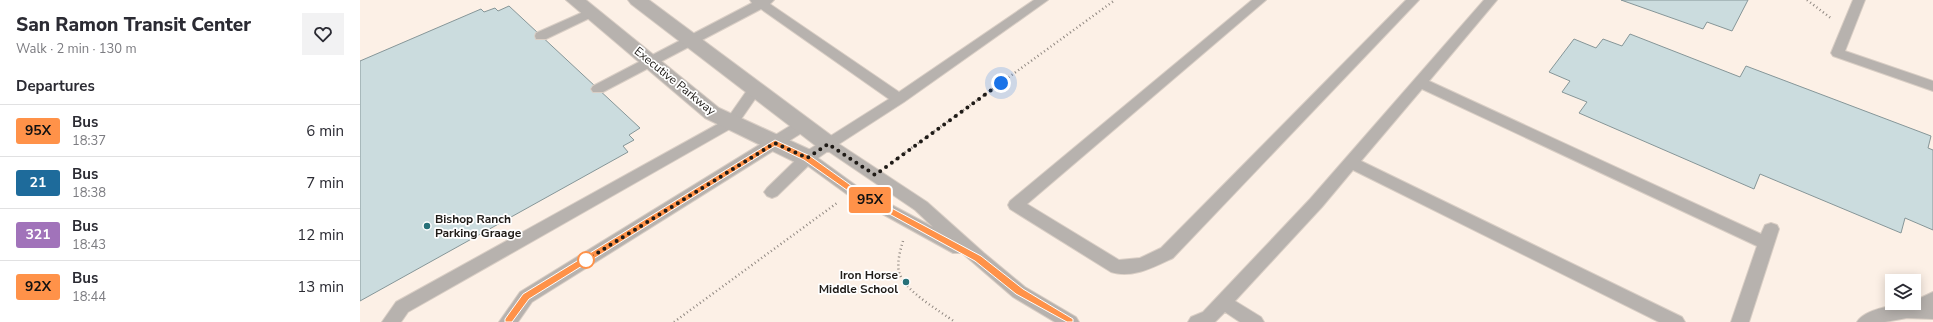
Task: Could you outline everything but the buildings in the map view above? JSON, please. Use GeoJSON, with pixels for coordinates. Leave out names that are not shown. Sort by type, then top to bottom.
{"type":"FeatureCollection","features":[{"type":"Feature","properties":{"kind":"street","name":"Executive Parkway"},"geometry":{"type":"LineString","coordinates":[[575,0],[712,113],[807,158]]}},
{"type":"Feature","properties":{"kind":"street"},"geometry":{"type":"LineString","coordinates":[[637,0],[828,144]]}},
{"type":"Feature","properties":{"kind":"lane"},"geometry":{"type":"LineString","coordinates":[[772,192],[807,158],[898,99],[1042,0]]}},
{"type":"Feature","properties":{"kind":"lane"},"geometry":{"type":"LineString","coordinates":[[1260,0],[1016,205],[1117,267],[1142,265],[1167,253],[1413,0]]}},
{"type":"Feature","properties":{"kind":"lane"},"geometry":{"type":"LineString","coordinates":[[1197,322],[1209,317],[1316,203],[1491,0]]}},
{"type":"Feature","properties":{"kind":"lane"},"geometry":{"type":"LineString","coordinates":[[1859,0],[1838,53],[1933,86]]}},
{"type":"Feature","properties":{"kind":"lane"},"geometry":{"type":"LineString","coordinates":[[598,89],[762,1],[898,99]]}},
{"type":"Feature","properties":{"kind":"lane"},"geometry":{"type":"LineString","coordinates":[[541,36],[590,13]]}},
{"type":"Feature","properties":{"kind":"lane"},"geometry":{"type":"LineString","coordinates":[[1419,82],[1768,236],[1740,322]]}},
{"type":"Feature","properties":{"kind":"lane"},"geometry":{"type":"LineString","coordinates":[[391,322],[402,307],[732,122],[755,89]]}},
{"type":"Feature","properties":{"kind":"lane"},"geometry":{"type":"LineString","coordinates":[[508,322],[526,296],[803,125]]}},
{"type":"Feature","properties":{"kind":"lane"},"geometry":{"type":"LineString","coordinates":[[828,144],[921,206],[978,258],[1019,292],[1070,322]]}},
{"type":"Feature","properties":{"kind":"lane"},"geometry":{"type":"LineString","coordinates":[[807,158],[853,191],[978,258]]}},
{"type":"Feature","properties":{"kind":"lane"},"geometry":{"type":"LineString","coordinates":[[1351,162],[1676,322]]}},
{"type":"Feature","properties":{"kind":"lane"},"geometry":{"type":"LineString","coordinates":[[1921,305],[1933,299]]}},
{"type":"Feature","properties":{"kind":"lane"},"geometry":{"type":"LineString","coordinates":[[1223,302],[1255,322]]}},
{"type":"Feature","properties":{"kind":"lane"},"geometry":{"type":"LineString","coordinates":[[1866,322],[1880,314],[1912,310],[1933,312]]}},
{"type":"Feature","properties":{"kind":"path"},"geometry":{"type":"LineString","coordinates":[[875,175],[1115,0]]}},
{"type":"Feature","properties":{"kind":"path"},"geometry":{"type":"LineString","coordinates":[[1807,0],[1847,30]]}},
{"type":"Feature","properties":{"kind":"path"},"geometry":{"type":"LineString","coordinates":[[674,322],[853,191]]}},
{"type":"Feature","properties":{"kind":"path"},"geometry":{"type":"LineString","coordinates":[[912,223],[903,239],[898,256],[899,272],[903,283],[955,322]]}},
{"type":"Feature","properties":{"kind":"bus line","name":"95X"},"geometry":{"type":"LineString","coordinates":[[508,322],[526,296],[775,143],[807,158],[853,191],[978,258],[1019,292],[1070,322]]}},
{"type":"Feature","properties":{"kind":"place","name":"Bishop Ranch Parking Graage"},"geometry":{"type":"Point","coordinates":[427,226]}},
{"type":"Feature","properties":{"kind":"place","name":"Iron Horse Middle School"},"geometry":{"type":"Point","coordinates":[906,282]}},
{"type":"Feature","properties":{"kind":"route"},"geometry":{"type":"LineString","coordinates":[[586,260],[775,143],[807,158],[828,144],[875,175],[1001,83]]}}]}
